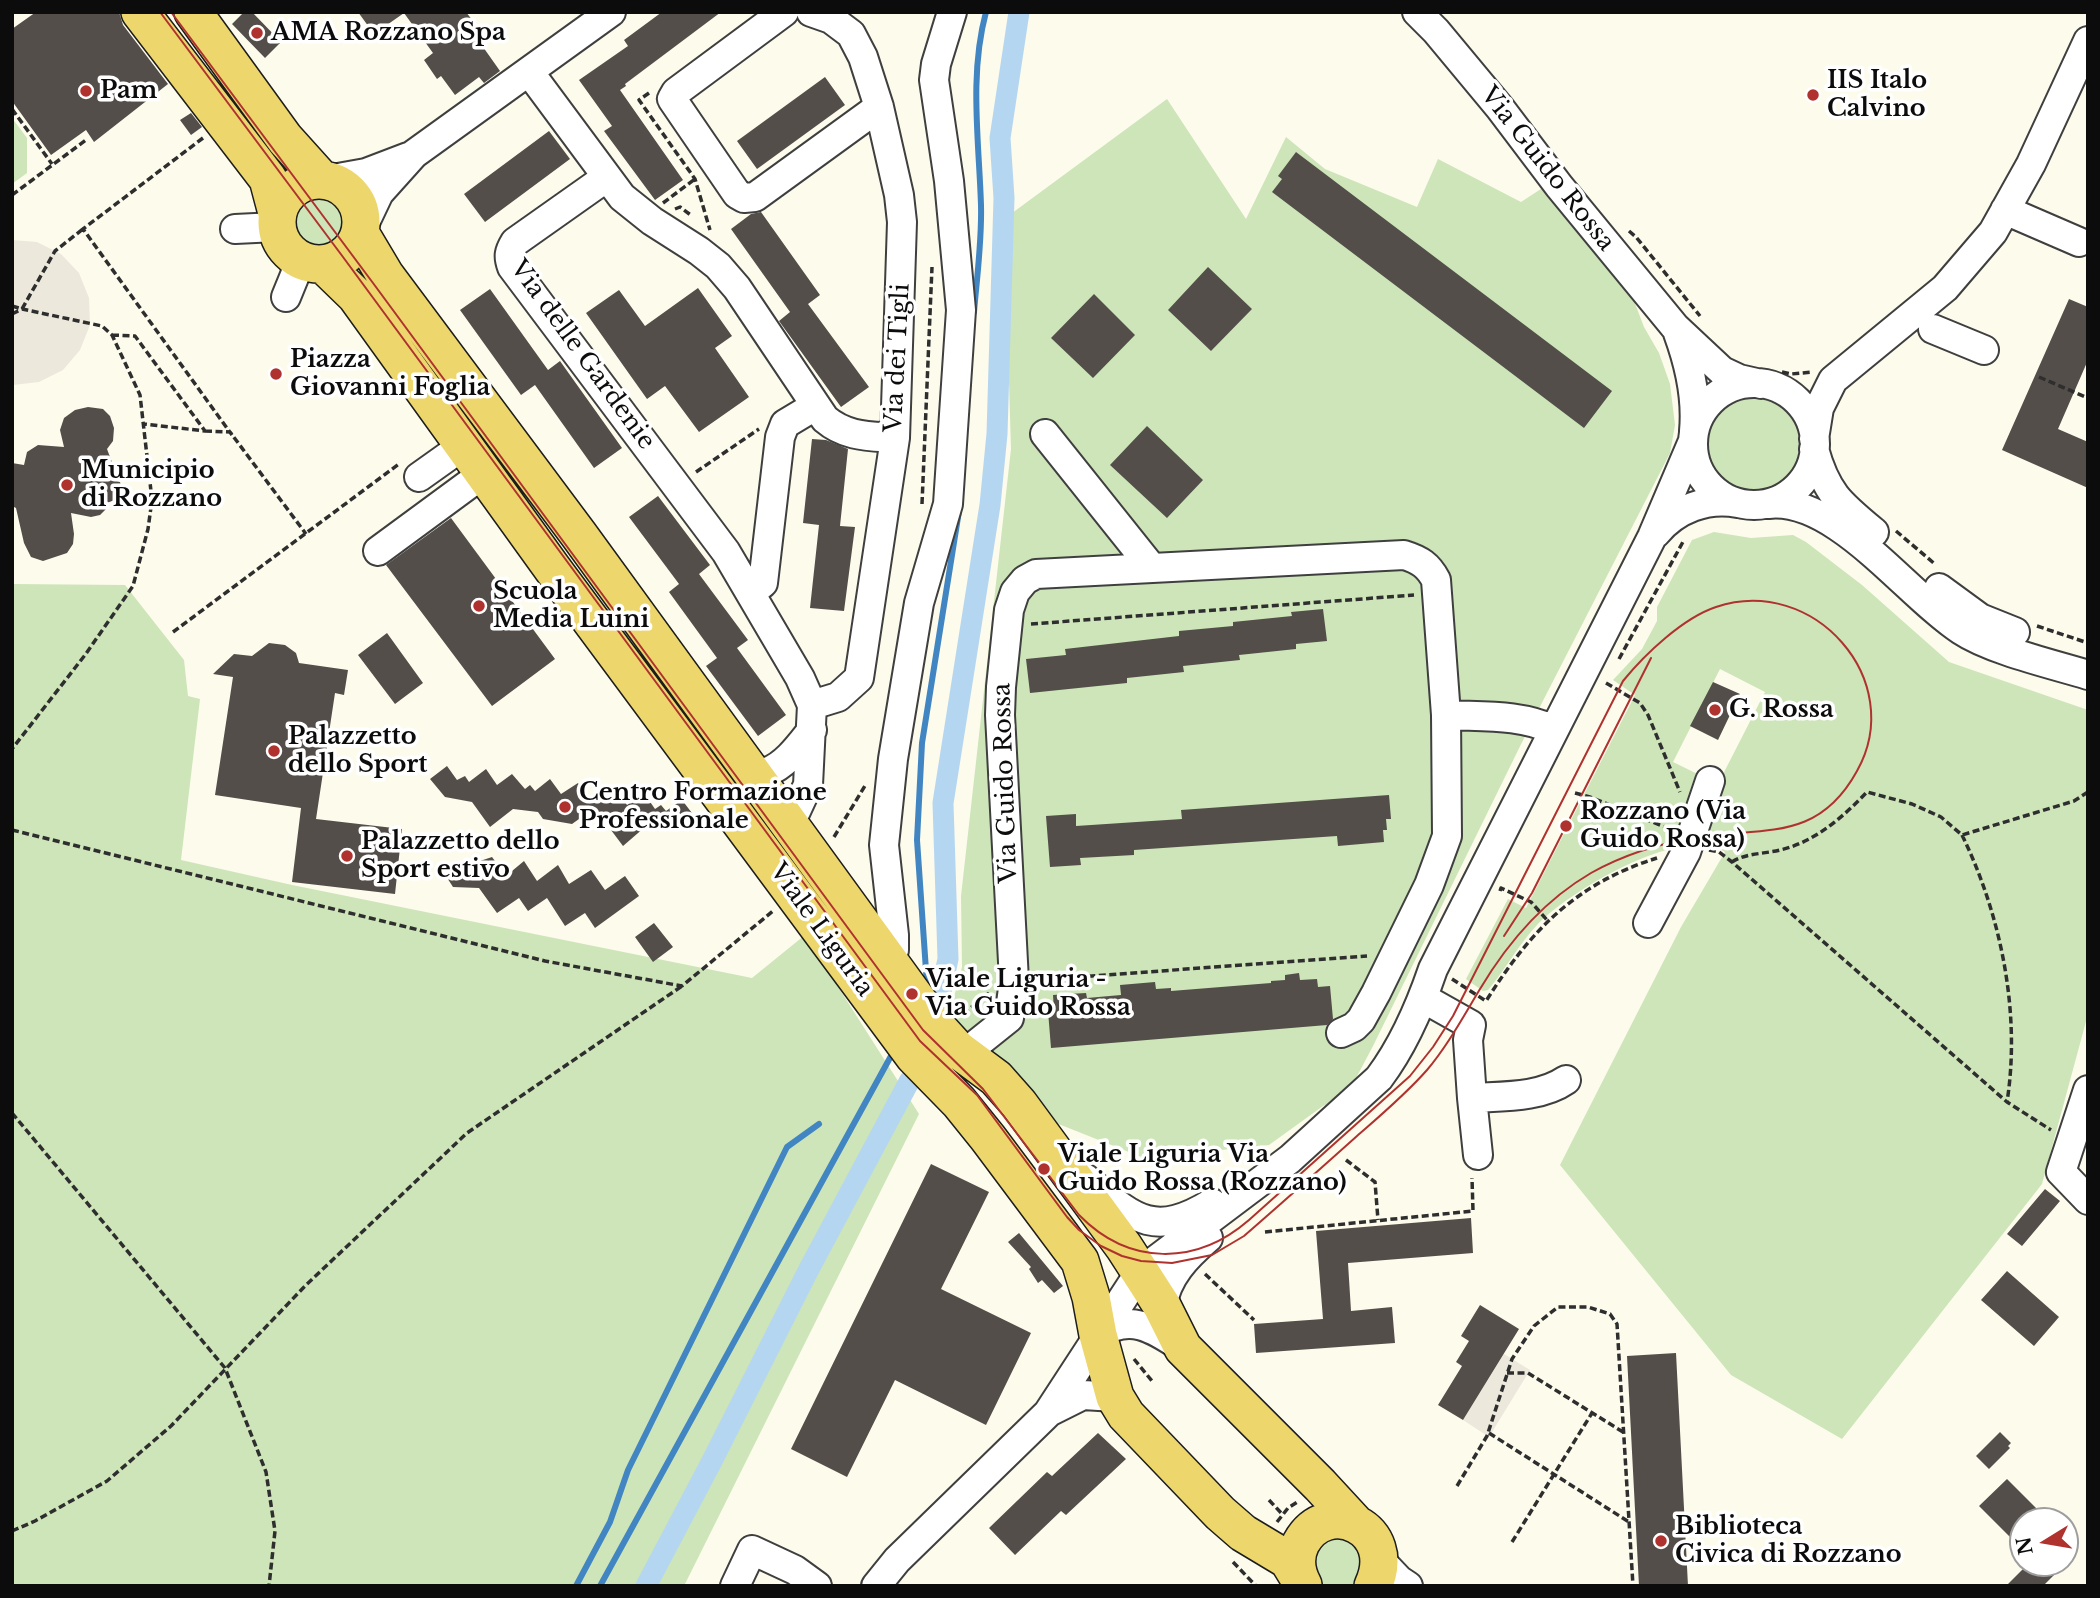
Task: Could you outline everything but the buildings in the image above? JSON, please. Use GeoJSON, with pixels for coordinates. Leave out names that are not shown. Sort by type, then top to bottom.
{"type":"FeatureCollection","features":[{"type":"Feature","properties":{"kind":"main road"},"geometry":{"type":"LineString","coordinates":[[140,12],[268,179],[276,220],[287,250],[310,262],[334,262],[347,254],[356,242],[361,219],[358,205],[350,194],[340,185],[324,179],[310,180],[292,189],[281,201],[276,220]]}},
{"type":"Feature","properties":{"kind":"main road"},"geometry":{"type":"LineString","coordinates":[[193,12],[285,139],[324,179]]}},
{"type":"Feature","properties":{"kind":"main road","name":"Viale Liguria"},"geometry":{"type":"LineString","coordinates":[[360,233],[385,275],[579,535],[750,774],[936,1026],[964,1054],[1003,1086],[1051,1148],[1124,1247],[1162,1306],[1183,1348],[1373,1539],[1377,1573]]}},
{"type":"Feature","properties":{"kind":"main road","name":"Viale Liguria"},"geometry":{"type":"LineString","coordinates":[[310,262],[356,296],[914,1056],[959,1102],[1080,1261],[1115,1396],[1126,1415],[1206,1499],[1243,1533],[1288,1560],[1302,1582]]}},
{"type":"Feature","properties":{"kind":"main road"},"geometry":{"type":"LineString","coordinates":[[1302,1582],[1296,1564],[1298,1549],[1305,1537],[1315,1527],[1328,1521],[1343,1520],[1356,1524]]}},
{"type":"Feature","properties":{"kind":"street"},"geometry":{"type":"LineString","coordinates":[[360,233],[379,193],[414,155],[611,12]]}},
{"type":"Feature","properties":{"kind":"street"},"geometry":{"type":"LineString","coordinates":[[784,12],[677,92],[672,99],[737,194],[744,198],[755,197],[879,107]]}},
{"type":"Feature","properties":{"kind":"street","name":"Via dei Tigli"},"geometry":{"type":"LineString","coordinates":[[750,774],[767,772],[797,749],[812,717],[859,678],[895,439],[902,222],[900,195],[879,107],[863,57],[851,34],[831,19],[811,12]]}},
{"type":"Feature","properties":{"kind":"street"},"geometry":{"type":"LineString","coordinates":[[889,963],[894,950],[894,935],[884,845],[893,759],[919,603],[948,504],[961,310],[949,181],[934,80],[936,64],[952,12]]}},
{"type":"Feature","properties":{"kind":"street","name":"Via Guido Rossa"},"geometry":{"type":"LineString","coordinates":[[1417,12],[1500,108],[1559,186],[1675,327],[1722,371],[1739,379],[1770,380]]}},
{"type":"Feature","properties":{"kind":"street"},"geometry":{"type":"LineString","coordinates":[[1824,376],[1809,470],[1800,483],[1781,499],[1750,504],[1716,492],[1705,480],[1696,462],[1694,437],[1702,412],[1718,395],[1738,385],[1770,380],[1794,389],[1815,386],[1824,376],[1945,288],[1993,232],[2031,164],[2086,49]]}},
{"type":"Feature","properties":{"kind":"street"},"geometry":{"type":"LineString","coordinates":[[530,73],[622,197],[718,266],[737,288],[815,406],[837,429],[852,434],[895,439]]}},
{"type":"Feature","properties":{"kind":"street"},"geometry":{"type":"LineString","coordinates":[[324,179],[366,173],[414,155]]}},
{"type":"Feature","properties":{"kind":"street","name":"Via delle Gardenie"},"geometry":{"type":"LineString","coordinates":[[607,177],[515,243],[509,251],[509,259],[512,267],[677,485]]}},
{"type":"Feature","properties":{"kind":"street"},"geometry":{"type":"LineString","coordinates":[[2005,210],[2079,242]]}},
{"type":"Feature","properties":{"kind":"street"},"geometry":{"type":"LineString","coordinates":[[235,229],[260,226],[276,220]]}},
{"type":"Feature","properties":{"kind":"street"},"geometry":{"type":"LineString","coordinates":[[286,297],[295,275],[310,262]]}},
{"type":"Feature","properties":{"kind":"street","name":"Via Guido Rossa"},"geometry":{"type":"LineString","coordinates":[[1048,1413],[1140,1272],[1290,1159],[1379,1078],[1390,1064],[1423,998],[1433,969],[1652,537],[1694,437],[1695,408],[1690,379],[1675,327]]}},
{"type":"Feature","properties":{"kind":"street"},"geometry":{"type":"LineString","coordinates":[[1933,330],[1984,350]]}},
{"type":"Feature","properties":{"kind":"street"},"geometry":{"type":"LineString","coordinates":[[1770,380],[1787,393],[1808,417],[1824,481],[1844,507],[1969,612],[1992,624],[2088,657]]}},
{"type":"Feature","properties":{"kind":"street"},"geometry":{"type":"LineString","coordinates":[[752,593],[763,583],[780,437],[785,424],[815,406]]}},
{"type":"Feature","properties":{"kind":"street"},"geometry":{"type":"LineString","coordinates":[[1045,434],[1152,568]]}},
{"type":"Feature","properties":{"kind":"street"},"geometry":{"type":"LineString","coordinates":[[410,470],[474,459]]}},
{"type":"Feature","properties":{"kind":"street"},"geometry":{"type":"LineString","coordinates":[[378,551],[474,459]]}},
{"type":"Feature","properties":{"kind":"street"},"geometry":{"type":"LineString","coordinates":[[677,485],[726,552],[800,678],[812,717],[808,786],[795,813],[785,820]]}},
{"type":"Feature","properties":{"kind":"street","name":"Via Guido Rossa"},"geometry":{"type":"LineString","coordinates":[[1652,537],[1663,524],[1687,508],[1712,502],[1788,503],[1822,515],[1968,635],[2088,675]]}},
{"type":"Feature","properties":{"kind":"street","name":"Via Guido Rossa"},"geometry":{"type":"LineString","coordinates":[[964,1054],[1009,1018],[1014,981],[1000,715],[1007,626],[1014,592],[1025,580],[1036,574],[1404,555],[1420,560],[1430,569],[1436,580],[1446,715],[1447,836],[1429,885],[1361,1020],[1341,1034]]}},
{"type":"Feature","properties":{"kind":"street"},"geometry":{"type":"LineString","coordinates":[[1446,715],[1520,718],[1554,730]]}},
{"type":"Feature","properties":{"kind":"street"},"geometry":{"type":"LineString","coordinates":[[1648,923],[1691,838],[1710,780]]}},
{"type":"Feature","properties":{"kind":"street"},"geometry":{"type":"LineString","coordinates":[[1423,998],[1471,1025],[1468,1040],[1475,1167]]}},
{"type":"Feature","properties":{"kind":"street"},"geometry":{"type":"LineString","coordinates":[[1472,1098],[1553,1089],[1566,1080]]}},
{"type":"Feature","properties":{"kind":"street"},"geometry":{"type":"LineString","coordinates":[[2088,1090],[2065,1161],[2088,1200]]}},
{"type":"Feature","properties":{"kind":"street","name":"Via Guido Rossa"},"geometry":{"type":"LineString","coordinates":[[1051,1148],[1122,1208],[1141,1220],[1158,1223],[1200,1210],[1255,1176],[1290,1159]]}},
{"type":"Feature","properties":{"kind":"street","name":"Via Guido Rossa"},"geometry":{"type":"LineString","coordinates":[[1162,1306],[1164,1293],[1174,1271],[1265,1188],[1290,1159]]}},
{"type":"Feature","properties":{"kind":"street"},"geometry":{"type":"LineString","coordinates":[[1098,1335],[1126,1322],[1160,1333],[1183,1348]]}},
{"type":"Feature","properties":{"kind":"street"},"geometry":{"type":"LineString","coordinates":[[876,1586],[897,1560],[1048,1413],[1083,1395],[1115,1396]]}},
{"type":"Feature","properties":{"kind":"street"},"geometry":{"type":"LineString","coordinates":[[735,1586],[752,1550],[808,1583]]}},
{"type":"Feature","properties":{"kind":"street"},"geometry":{"type":"LineString","coordinates":[[1377,1573],[1408,1586]]}},
{"type":"Feature","properties":{"kind":"path"},"geometry":{"type":"LineString","coordinates":[[12,109],[52,165]]}},
{"type":"Feature","properties":{"kind":"path"},"geometry":{"type":"LineString","coordinates":[[12,314],[22,309],[55,251],[205,137]]}},
{"type":"Feature","properties":{"kind":"path"},"geometry":{"type":"LineString","coordinates":[[12,195],[86,140]]}},
{"type":"Feature","properties":{"kind":"path"},"geometry":{"type":"LineString","coordinates":[[656,209],[695,179]]}},
{"type":"Feature","properties":{"kind":"path"},"geometry":{"type":"LineString","coordinates":[[1621,225],[1636,237],[1703,319]]}},
{"type":"Feature","properties":{"kind":"path"},"geometry":{"type":"LineString","coordinates":[[83,229],[306,534]]}},
{"type":"Feature","properties":{"kind":"path"},"geometry":{"type":"LineString","coordinates":[[12,304],[22,309],[102,326],[112,335],[140,396],[152,500],[148,529],[133,586],[77,665],[12,749]]}},
{"type":"Feature","properties":{"kind":"path"},"geometry":{"type":"LineString","coordinates":[[112,335],[135,336],[205,431]]}},
{"type":"Feature","properties":{"kind":"path"},"geometry":{"type":"LineString","coordinates":[[1770,380],[1791,374],[1824,376]]}},
{"type":"Feature","properties":{"kind":"path"},"geometry":{"type":"LineString","coordinates":[[2039,377],[2088,398]]}},
{"type":"Feature","properties":{"kind":"path"},"geometry":{"type":"LineString","coordinates":[[144,424],[230,432],[232,435]]}},
{"type":"Feature","properties":{"kind":"path"},"geometry":{"type":"LineString","coordinates":[[677,485],[765,425]]}},
{"type":"Feature","properties":{"kind":"path"},"geometry":{"type":"LineString","coordinates":[[173,632],[306,534],[410,470]]}},
{"type":"Feature","properties":{"kind":"path"},"geometry":{"type":"LineString","coordinates":[[1891,526],[1938,567]]}},
{"type":"Feature","properties":{"kind":"path"},"geometry":{"type":"LineString","coordinates":[[1618,661],[1686,538]]}},
{"type":"Feature","properties":{"kind":"path"},"geometry":{"type":"LineString","coordinates":[[1007,626],[1437,593]]}},
{"type":"Feature","properties":{"kind":"path"},"geometry":{"type":"LineString","coordinates":[[2027,623],[2088,643]]}},
{"type":"Feature","properties":{"kind":"path"},"geometry":{"type":"LineString","coordinates":[[1601,692],[1606,683],[1640,703],[1648,715],[1691,838]]}},
{"type":"Feature","properties":{"kind":"path"},"geometry":{"type":"LineString","coordinates":[[1732,862],[1739,857],[1782,850],[1802,842],[1846,814],[1867,792],[1912,804],[1941,817],[1962,835],[1988,897],[1999,939],[2010,1010],[2012,1072],[2007,1102]]}},
{"type":"Feature","properties":{"kind":"path"},"geometry":{"type":"LineString","coordinates":[[1962,835],[2063,804],[2088,792]]}},
{"type":"Feature","properties":{"kind":"path"},"geometry":{"type":"LineString","coordinates":[[1575,793],[1677,832],[1691,838],[1705,849],[1719,852],[2007,1102],[2052,1131],[2065,1161]]}},
{"type":"Feature","properties":{"kind":"path"},"geometry":{"type":"LineString","coordinates":[[12,830],[545,961],[682,986]]}},
{"type":"Feature","properties":{"kind":"path"},"geometry":{"type":"LineString","coordinates":[[1433,969],[1486,1001],[1520,950],[1547,920],[1604,879],[1691,838]]}},
{"type":"Feature","properties":{"kind":"path"},"geometry":{"type":"LineString","coordinates":[[1502,888],[1531,902],[1547,920]]}},
{"type":"Feature","properties":{"kind":"path"},"geometry":{"type":"LineString","coordinates":[[12,1531],[107,1481],[171,1426],[306,1285],[467,1133],[682,986],[793,893]]}},
{"type":"Feature","properties":{"kind":"path"},"geometry":{"type":"LineString","coordinates":[[960,1016],[996,987],[1014,981],[1362,956],[1394,958]]}},
{"type":"Feature","properties":{"kind":"path"},"geometry":{"type":"LineString","coordinates":[[12,1113],[225,1368],[266,1472],[275,1531],[269,1586]]}},
{"type":"Feature","properties":{"kind":"path"},"geometry":{"type":"LineString","coordinates":[[1346,1160],[1375,1182],[1378,1220]]}},
{"type":"Feature","properties":{"kind":"path"},"geometry":{"type":"LineString","coordinates":[[1265,1232],[1473,1211],[1475,1167]]}},
{"type":"Feature","properties":{"kind":"path"},"geometry":{"type":"LineString","coordinates":[[1199,1267],[1216,1287],[1254,1320]]}},
{"type":"Feature","properties":{"kind":"path"},"geometry":{"type":"LineString","coordinates":[[1457,1486],[1488,1433],[1512,1359],[1534,1326],[1558,1307],[1588,1307],[1610,1314],[1617,1324],[1633,1586]]}},
{"type":"Feature","properties":{"kind":"path"},"geometry":{"type":"LineString","coordinates":[[1133,1357],[1153,1381]]}},
{"type":"Feature","properties":{"kind":"path"},"geometry":{"type":"LineString","coordinates":[[1507,1373],[1528,1373],[1623,1432]]}},
{"type":"Feature","properties":{"kind":"path"},"geometry":{"type":"LineString","coordinates":[[1512,1542],[1592,1413]]}},
{"type":"Feature","properties":{"kind":"path"},"geometry":{"type":"LineString","coordinates":[[1488,1433],[1629,1522]]}},
{"type":"Feature","properties":{"kind":"path"},"geometry":{"type":"LineString","coordinates":[[1269,1500],[1283,1515]]}},
{"type":"Feature","properties":{"kind":"green space"},"geometry":{"type":"Polygon","coordinates":[[[1167,99],[1246,219],[1286,137],[1325,169],[1417,207],[1438,159],[1521,202],[1544,187],[1629,288],[1670,384],[1675,425],[1670,453],[1528,730],[1346,1097],[1323,1106],[1269,1145],[1144,1158],[1046,1119],[949,1016],[962,967],[961,896],[1011,449],[1004,219],[1167,99]]]}},
{"type":"Feature","properties":{"kind":"green space"},"geometry":{"type":"Polygon","coordinates":[[[12,118],[27,138],[27,173],[12,184],[12,118]]]}},
{"type":"Feature","properties":{"kind":"green space"},"geometry":{"type":"Polygon","coordinates":[[[312,193],[324,193],[339,201],[347,216],[347,228],[339,243],[324,251],[312,251],[297,243],[289,228],[289,216],[297,201],[312,193]]]}},
{"type":"Feature","properties":{"kind":"green space"},"geometry":{"type":"Polygon","coordinates":[[[1754,394],[1773,398],[1789,409],[1800,425],[1804,444],[1800,463],[1789,479],[1773,490],[1754,494],[1735,490],[1719,479],[1708,463],[1704,444],[1708,425],[1719,409],[1735,398],[1754,394]]]}},
{"type":"Feature","properties":{"kind":"green space"},"geometry":{"type":"Polygon","coordinates":[[[1714,532],[1751,538],[1793,535],[1862,585],[1949,662],[2088,710],[2088,1014],[2042,1184],[1842,1439],[1731,1375],[1560,1165],[1681,927],[1725,852],[1705,846],[1681,847],[1626,865],[1574,895],[1537,925],[1488,990],[1483,991],[1466,979],[1508,899],[1526,908],[1635,695],[1613,680],[1642,649],[1657,621],[1657,607],[1692,540],[1714,532]],[[1720,669],[1673,762],[1718,784],[1765,692],[1720,669]]]}},
{"type":"Feature","properties":{"kind":"green space"},"geometry":{"type":"Polygon","coordinates":[[[12,584],[125,585],[184,660],[188,696],[200,699],[181,860],[752,978],[805,935],[919,1114],[684,1586],[12,1586],[12,584]]]}},
{"type":"Feature","properties":{"kind":"green space"},"geometry":{"type":"Polygon","coordinates":[[[1340,1532],[1367,1555],[1355,1586],[1320,1586],[1310,1551],[1340,1532]]]}},
{"type":"Feature","properties":{"kind":"shaded area"},"geometry":{"type":"Polygon","coordinates":[[[12,240],[37,242],[61,254],[79,273],[89,298],[90,325],[80,350],[63,370],[39,382],[13,385],[12,240]]]}},
{"type":"Feature","properties":{"kind":"shaded area"},"geometry":{"type":"Polygon","coordinates":[[[1504,1354],[1530,1370],[1489,1437],[1463,1420],[1504,1354]]]}},
{"type":"Feature","properties":{"kind":"waterway"},"geometry":{"type":"LineString","coordinates":[[974,312],[981,218],[976,84],[986,12]]}},
{"type":"Feature","properties":{"kind":"waterway"},"geometry":{"type":"LineString","coordinates":[[939,1001],[948,959],[943,803],[990,505],[997,434],[1004,198],[1000,138],[1019,12]]}},
{"type":"Feature","properties":{"kind":"waterway"},"geometry":{"type":"LineString","coordinates":[[927,985],[917,840],[922,743],[959,511]]}},
{"type":"Feature","properties":{"kind":"waterway"},"geometry":{"type":"LineString","coordinates":[[600,1586],[891,1056]]}},
{"type":"Feature","properties":{"kind":"waterway"},"geometry":{"type":"LineString","coordinates":[[646,1586],[809,1269],[910,1080]]}},
{"type":"Feature","properties":{"kind":"waterway"},"geometry":{"type":"LineString","coordinates":[[576,1586],[610,1522],[628,1470],[787,1147],[819,1124]]}},
{"type":"Feature","properties":{"kind":"tram line"},"geometry":{"type":"LineString","coordinates":[[160,12],[920,1041],[977,1095],[1079,1230],[1101,1246],[1122,1256],[1141,1261],[1172,1263],[1212,1255],[1244,1236],[1419,1079],[1442,1051],[1502,955],[1542,910],[1574,884],[1617,860],[1671,842],[1788,827],[1807,820],[1825,810],[1842,794],[1857,771],[1870,736],[1870,702],[1860,670],[1842,642],[1817,620],[1786,606],[1752,601],[1716,607],[1691,619],[1653,649],[1623,681],[1453,1016],[1410,1076],[1229,1235],[1207,1246],[1163,1254],[1119,1244],[1098,1232],[1079,1215],[983,1089],[923,1030],[171,12]]}},
{"type":"Feature","properties":{"kind":"tram line"},"geometry":{"type":"LineString","coordinates":[[1504,936],[1532,893],[1651,658]]}},
{"type":"Feature","properties":{"kind":"place","name":"AMA Rozzano Spa"},"geometry":{"type":"Point","coordinates":[257,33]}},
{"type":"Feature","properties":{"kind":"place","name":"Pam"},"geometry":{"type":"Point","coordinates":[86,91]}},
{"type":"Feature","properties":{"kind":"place","name":"IIS Italo Calvino"},"geometry":{"type":"Point","coordinates":[1813,95]}},
{"type":"Feature","properties":{"kind":"place","name":"Piazza Giovanni Foglia"},"geometry":{"type":"Point","coordinates":[276,374]}},
{"type":"Feature","properties":{"kind":"place","name":"Municipio di Rozzano"},"geometry":{"type":"Point","coordinates":[67,485]}},
{"type":"Feature","properties":{"kind":"place","name":"Scuola Media Luini"},"geometry":{"type":"Point","coordinates":[479,606]}},
{"type":"Feature","properties":{"kind":"place","name":"G. Rossa"},"geometry":{"type":"Point","coordinates":[1715,710]}},
{"type":"Feature","properties":{"kind":"place","name":"Palazzetto dello Sport"},"geometry":{"type":"Point","coordinates":[274,751]}},
{"type":"Feature","properties":{"kind":"place","name":"Centro Formazione Professionale"},"geometry":{"type":"Point","coordinates":[565,807]}},
{"type":"Feature","properties":{"kind":"place","name":"Rozzano (Via Guido Rossa)"},"geometry":{"type":"Point","coordinates":[1566,826]}},
{"type":"Feature","properties":{"kind":"place","name":"Palazzetto dello Sport estivo"},"geometry":{"type":"Point","coordinates":[347,856]}},
{"type":"Feature","properties":{"kind":"place","name":"Viale Liguria - Via Guido Rossa"},"geometry":{"type":"Point","coordinates":[912,994]}},
{"type":"Feature","properties":{"kind":"place","name":"Viale Liguria Via Guido Rossa (Rozzano)"},"geometry":{"type":"Point","coordinates":[1044,1169]}},
{"type":"Feature","properties":{"kind":"place","name":"Biblioteca Civica di Rozzano"},"geometry":{"type":"Point","coordinates":[1661,1541]}}]}
